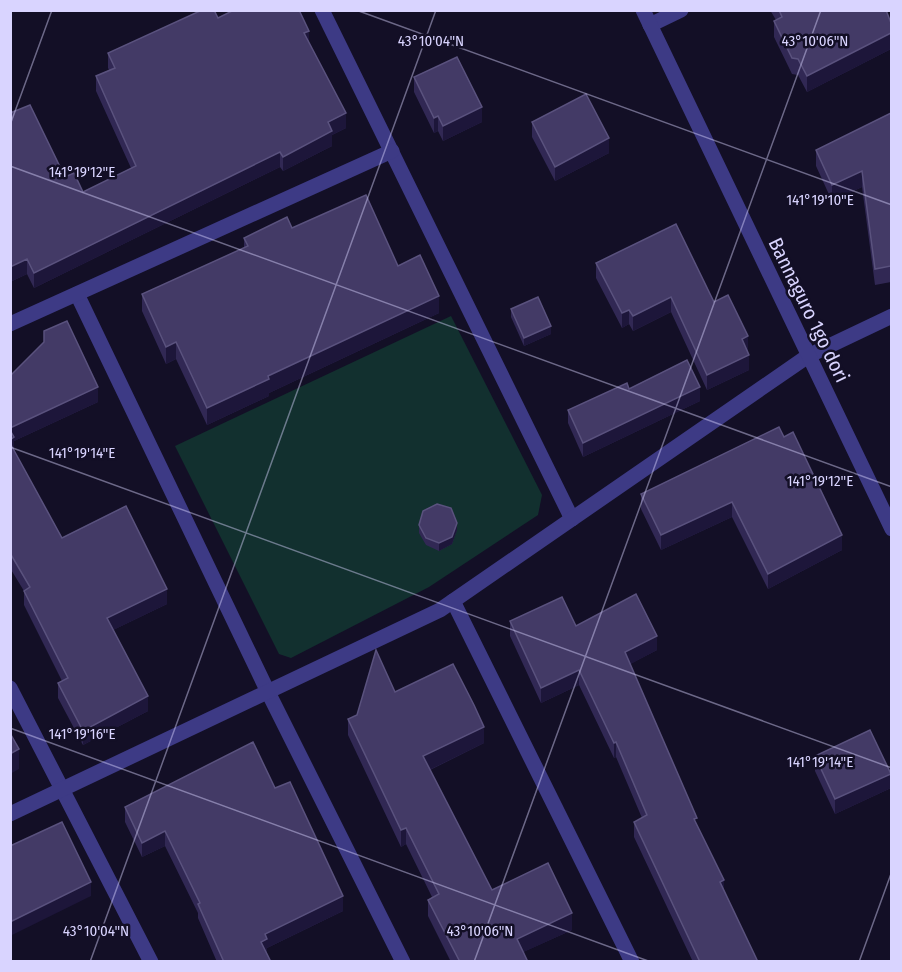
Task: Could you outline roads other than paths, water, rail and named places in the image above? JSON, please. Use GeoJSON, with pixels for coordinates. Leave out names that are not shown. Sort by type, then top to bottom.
{"type":"FeatureCollection","features":[{"type":"Feature","properties":{"kind":"street"},"geometry":{"type":"LineString","coordinates":[[322,10],[573,519]]}},
{"type":"Feature","properties":{"kind":"street","name":"Bannaguro 1go dori"},"geometry":{"type":"LineString","coordinates":[[643,10],[891,529]]}},
{"type":"Feature","properties":{"kind":"street"},"geometry":{"type":"LineString","coordinates":[[650,25],[681,10]]}},
{"type":"Feature","properties":{"kind":"street"},"geometry":{"type":"LineString","coordinates":[[10,324],[392,151]]}},
{"type":"Feature","properties":{"kind":"street"},"geometry":{"type":"LineString","coordinates":[[77,294],[268,692],[404,962]]}},
{"type":"Feature","properties":{"kind":"street"},"geometry":{"type":"LineString","coordinates":[[10,814],[440,610],[808,356],[891,316]]}},
{"type":"Feature","properties":{"kind":"street"},"geometry":{"type":"LineString","coordinates":[[453,601],[632,962]]}},
{"type":"Feature","properties":{"kind":"street"},"geometry":{"type":"LineString","coordinates":[[10,688],[64,788],[151,962]]}}]}
